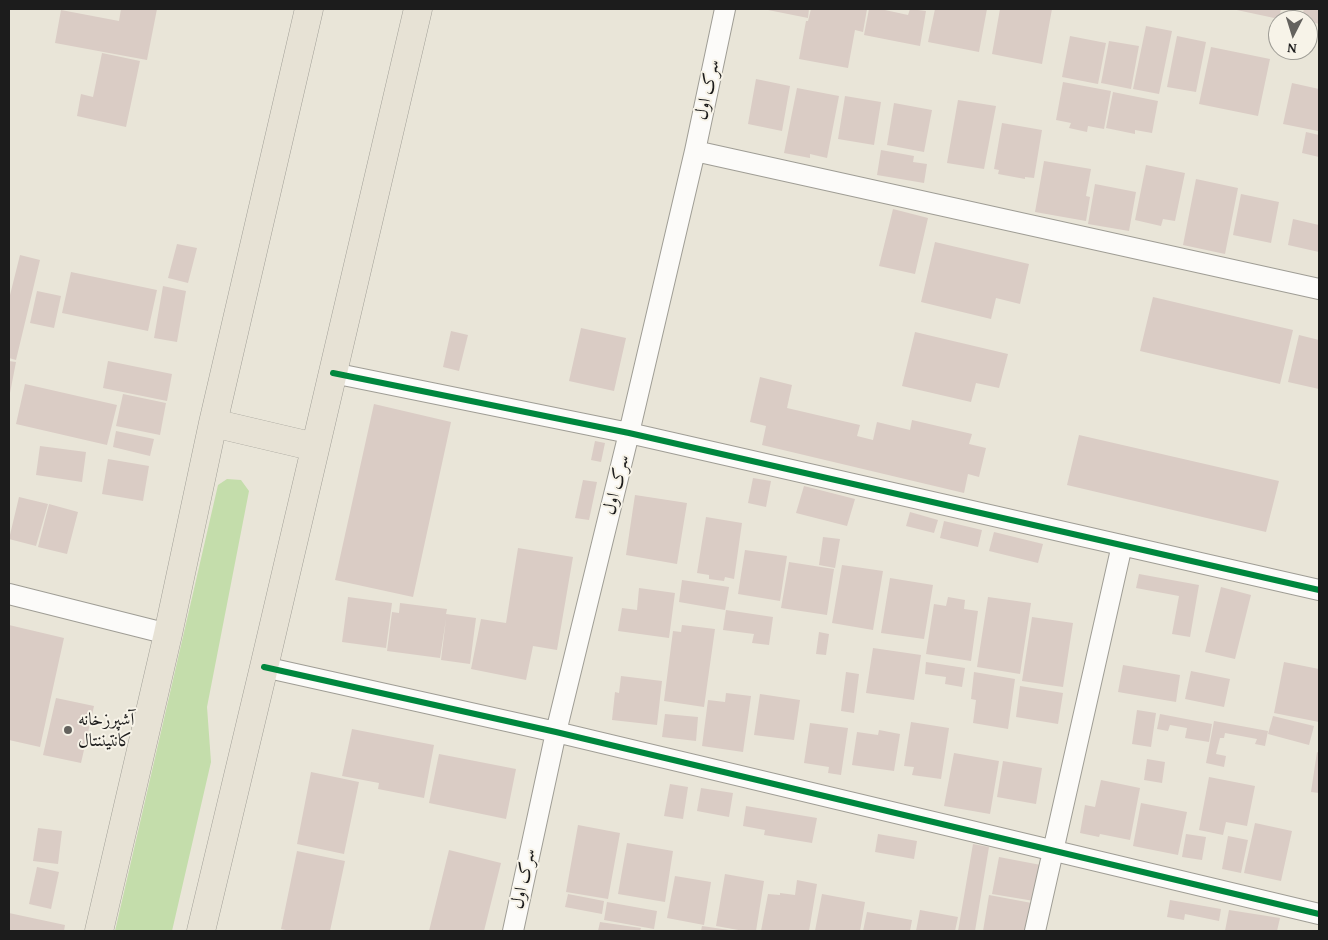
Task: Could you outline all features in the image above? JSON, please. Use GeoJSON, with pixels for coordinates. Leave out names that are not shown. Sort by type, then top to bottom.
{"type":"FeatureCollection","features":[{"type":"Feature","properties":{"kind":"main road"},"geometry":{"type":"LineString","coordinates":[[99,931],[168,634],[213,422],[309,9]]}},
{"type":"Feature","properties":{"kind":"main road"},"geometry":{"type":"LineString","coordinates":[[201,931],[418,9]]}},
{"type":"Feature","properties":{"kind":"main road"},"geometry":{"type":"LineString","coordinates":[[213,422],[316,447]]}},
{"type":"Feature","properties":{"kind":"street","name":"سرک‌ اول"},"geometry":{"type":"LineString","coordinates":[[513,931],[556,732],[695,151],[725,9]]}},
{"type":"Feature","properties":{"kind":"street"},"geometry":{"type":"LineString","coordinates":[[695,151],[1319,289]]}},
{"type":"Feature","properties":{"kind":"street"},"geometry":{"type":"LineString","coordinates":[[333,373],[629,433],[1319,590]]}},
{"type":"Feature","properties":{"kind":"street"},"geometry":{"type":"LineString","coordinates":[[1036,931],[1122,545]]}},
{"type":"Feature","properties":{"kind":"street"},"geometry":{"type":"LineString","coordinates":[[9,594],[168,634]]}},
{"type":"Feature","properties":{"kind":"street"},"geometry":{"type":"LineString","coordinates":[[264,667],[556,732],[1319,914]]}},
{"type":"Feature","properties":{"kind":"green space"},"geometry":{"type":"Polygon","coordinates":[[[227,479],[241,480],[249,491],[207,707],[211,762],[172,931],[115,931],[218,485],[227,479]]]}},
{"type":"Feature","properties":{"kind":"building"},"geometry":{"type":"Polygon","coordinates":[[[121,9],[157,9],[147,60],[55,43],[61,10],[119,21],[121,9]]]}},
{"type":"Feature","properties":{"kind":"building"},"geometry":{"type":"Polygon","coordinates":[[[763,9],[809,9],[808,18],[763,9]]]}},
{"type":"Feature","properties":{"kind":"building"},"geometry":{"type":"Polygon","coordinates":[[[811,9],[867,9],[863,32],[855,30],[848,68],[799,59],[806,21],[808,21],[811,9]]]}},
{"type":"Feature","properties":{"kind":"building"},"geometry":{"type":"Polygon","coordinates":[[[869,9],[885,9],[908,15],[910,9],[926,11],[920,46],[864,35],[869,9]]]}},
{"type":"Feature","properties":{"kind":"building"},"geometry":{"type":"Polygon","coordinates":[[[935,9],[987,9],[979,52],[928,42],[935,9]]]}},
{"type":"Feature","properties":{"kind":"building"},"geometry":{"type":"Polygon","coordinates":[[[1000,9],[1052,9],[1042,64],[992,54],[1000,9]]]}},
{"type":"Feature","properties":{"kind":"building"},"geometry":{"type":"Polygon","coordinates":[[[1232,9],[1281,9],[1268,10],[1268,17],[1232,9]]]}},
{"type":"Feature","properties":{"kind":"building"},"geometry":{"type":"Polygon","coordinates":[[[1319,9],[1319,24],[1318,10],[1304,10],[1319,9]]]}},
{"type":"Feature","properties":{"kind":"building"},"geometry":{"type":"Polygon","coordinates":[[[1146,26],[1172,31],[1159,94],[1133,89],[1146,26]]]}},
{"type":"Feature","properties":{"kind":"building"},"geometry":{"type":"Polygon","coordinates":[[[1070,36],[1106,43],[1098,84],[1062,77],[1070,36]]]}},
{"type":"Feature","properties":{"kind":"building"},"geometry":{"type":"Polygon","coordinates":[[[1177,36],[1206,42],[1196,92],[1167,87],[1177,36]]]}},
{"type":"Feature","properties":{"kind":"building"},"geometry":{"type":"Polygon","coordinates":[[[1109,41],[1139,46],[1131,89],[1101,83],[1109,41]]]}},
{"type":"Feature","properties":{"kind":"building"},"geometry":{"type":"Polygon","coordinates":[[[1211,47],[1270,60],[1258,116],[1199,104],[1211,47]]]}},
{"type":"Feature","properties":{"kind":"building"},"geometry":{"type":"Polygon","coordinates":[[[102,53],[140,61],[126,127],[77,116],[81,94],[93,97],[102,53]]]}},
{"type":"Feature","properties":{"kind":"building"},"geometry":{"type":"Polygon","coordinates":[[[756,79],[790,86],[782,131],[748,124],[756,79]]]}},
{"type":"Feature","properties":{"kind":"building"},"geometry":{"type":"Polygon","coordinates":[[[1063,82],[1111,91],[1104,129],[1088,126],[1087,132],[1069,128],[1071,123],[1056,120],[1063,82]]]}},
{"type":"Feature","properties":{"kind":"building"},"geometry":{"type":"Polygon","coordinates":[[[1292,83],[1319,89],[1318,131],[1283,124],[1292,83]]]}},
{"type":"Feature","properties":{"kind":"building"},"geometry":{"type":"Polygon","coordinates":[[[797,88],[839,96],[827,158],[810,154],[810,158],[784,153],[797,88]]]}},
{"type":"Feature","properties":{"kind":"building"},"geometry":{"type":"Polygon","coordinates":[[[1113,92],[1158,101],[1152,133],[1135,130],[1135,134],[1106,128],[1113,92]]]}},
{"type":"Feature","properties":{"kind":"building"},"geometry":{"type":"Polygon","coordinates":[[[845,96],[881,102],[874,145],[838,139],[845,96]]]}},
{"type":"Feature","properties":{"kind":"building"},"geometry":{"type":"Polygon","coordinates":[[[958,100],[996,106],[984,169],[947,163],[958,100]]]}},
{"type":"Feature","properties":{"kind":"building"},"geometry":{"type":"Polygon","coordinates":[[[894,103],[932,110],[924,152],[887,145],[894,103]]]}},
{"type":"Feature","properties":{"kind":"building"},"geometry":{"type":"Polygon","coordinates":[[[1002,123],[1042,130],[1034,178],[1025,177],[1025,179],[998,174],[999,170],[994,169],[1002,123]]]}},
{"type":"Feature","properties":{"kind":"building"},"geometry":{"type":"Polygon","coordinates":[[[1306,132],[1319,135],[1319,157],[1302,153],[1306,132]]]}},
{"type":"Feature","properties":{"kind":"building"},"geometry":{"type":"Polygon","coordinates":[[[881,150],[914,156],[913,162],[927,164],[924,183],[877,175],[881,150]]]}},
{"type":"Feature","properties":{"kind":"building"},"geometry":{"type":"Polygon","coordinates":[[[1044,161],[1091,169],[1086,196],[1090,197],[1086,221],[1035,212],[1044,161]]]}},
{"type":"Feature","properties":{"kind":"building"},"geometry":{"type":"Polygon","coordinates":[[[1146,165],[1185,173],[1175,221],[1163,219],[1161,226],[1135,220],[1146,165]]]}},
{"type":"Feature","properties":{"kind":"building"},"geometry":{"type":"Polygon","coordinates":[[[1196,179],[1238,188],[1225,254],[1183,245],[1196,179]]]}},
{"type":"Feature","properties":{"kind":"building"},"geometry":{"type":"Polygon","coordinates":[[[1095,184],[1136,192],[1129,231],[1088,224],[1095,184]]]}},
{"type":"Feature","properties":{"kind":"building"},"geometry":{"type":"Polygon","coordinates":[[[1241,194],[1279,202],[1271,243],[1233,235],[1241,194]]]}},
{"type":"Feature","properties":{"kind":"building"},"geometry":{"type":"Polygon","coordinates":[[[893,209],[928,218],[915,274],[879,266],[893,209]]]}},
{"type":"Feature","properties":{"kind":"building"},"geometry":{"type":"Polygon","coordinates":[[[1293,219],[1319,225],[1319,252],[1288,245],[1293,219]]]}},
{"type":"Feature","properties":{"kind":"building"},"geometry":{"type":"Polygon","coordinates":[[[935,242],[1029,264],[1020,304],[996,298],[991,319],[921,302],[935,242]]]}},
{"type":"Feature","properties":{"kind":"building"},"geometry":{"type":"Polygon","coordinates":[[[177,244],[197,248],[188,283],[168,278],[177,244]]]}},
{"type":"Feature","properties":{"kind":"building"},"geometry":{"type":"Polygon","coordinates":[[[20,255],[40,260],[16,360],[9,358],[9,299],[20,255]]]}},
{"type":"Feature","properties":{"kind":"building"},"geometry":{"type":"Polygon","coordinates":[[[71,272],[157,290],[148,331],[62,313],[71,272]]]}},
{"type":"Feature","properties":{"kind":"building"},"geometry":{"type":"Polygon","coordinates":[[[163,286],[186,291],[177,342],[154,338],[163,286]]]}},
{"type":"Feature","properties":{"kind":"building"},"geometry":{"type":"Polygon","coordinates":[[[37,291],[61,296],[54,328],[30,323],[37,291]]]}},
{"type":"Feature","properties":{"kind":"building"},"geometry":{"type":"Polygon","coordinates":[[[1153,297],[1293,330],[1280,384],[1140,351],[1153,297]]]}},
{"type":"Feature","properties":{"kind":"building"},"geometry":{"type":"Polygon","coordinates":[[[581,328],[626,338],[614,391],[569,381],[581,328]]]}},
{"type":"Feature","properties":{"kind":"building"},"geometry":{"type":"Polygon","coordinates":[[[451,331],[468,335],[459,371],[443,367],[451,331]]]}},
{"type":"Feature","properties":{"kind":"building"},"geometry":{"type":"Polygon","coordinates":[[[915,332],[1008,354],[999,388],[976,383],[971,402],[902,386],[915,332]]]}},
{"type":"Feature","properties":{"kind":"building"},"geometry":{"type":"Polygon","coordinates":[[[1299,335],[1319,340],[1319,389],[1288,382],[1299,335]]]}},
{"type":"Feature","properties":{"kind":"building"},"geometry":{"type":"Polygon","coordinates":[[[9,361],[16,362],[10,393],[9,393],[9,361]]]}},
{"type":"Feature","properties":{"kind":"building"},"geometry":{"type":"Polygon","coordinates":[[[108,361],[172,374],[167,401],[103,388],[108,361]]]}},
{"type":"Feature","properties":{"kind":"building"},"geometry":{"type":"Polygon","coordinates":[[[760,377],[792,385],[787,408],[860,425],[857,436],[873,440],[877,422],[910,430],[912,420],[972,434],[969,444],[986,448],[979,477],[968,474],[964,493],[762,445],[766,426],[750,422],[760,377]]]}},
{"type":"Feature","properties":{"kind":"building"},"geometry":{"type":"Polygon","coordinates":[[[25,384],[117,405],[107,445],[16,424],[25,384]]]}},
{"type":"Feature","properties":{"kind":"building"},"geometry":{"type":"Polygon","coordinates":[[[123,394],[166,403],[160,435],[116,426],[123,394]]]}},
{"type":"Feature","properties":{"kind":"building"},"geometry":{"type":"Polygon","coordinates":[[[374,404],[451,422],[413,597],[335,580],[374,404]]]}},
{"type":"Feature","properties":{"kind":"building"},"geometry":{"type":"Polygon","coordinates":[[[116,431],[154,439],[150,456],[113,447],[116,431]]]}},
{"type":"Feature","properties":{"kind":"building"},"geometry":{"type":"Polygon","coordinates":[[[1079,435],[1279,481],[1266,532],[1067,485],[1079,435]]]}},
{"type":"Feature","properties":{"kind":"building"},"geometry":{"type":"Polygon","coordinates":[[[595,441],[605,443],[601,462],[591,460],[595,441]]]}},
{"type":"Feature","properties":{"kind":"building"},"geometry":{"type":"Polygon","coordinates":[[[40,446],[86,452],[82,482],[36,475],[40,446]]]}},
{"type":"Feature","properties":{"kind":"building"},"geometry":{"type":"Polygon","coordinates":[[[108,459],[149,466],[143,501],[102,494],[108,459]]]}},
{"type":"Feature","properties":{"kind":"building"},"geometry":{"type":"Polygon","coordinates":[[[753,478],[771,481],[766,507],[748,503],[753,478]]]}},
{"type":"Feature","properties":{"kind":"building"},"geometry":{"type":"Polygon","coordinates":[[[583,480],[597,482],[589,520],[575,518],[583,480]]]}},
{"type":"Feature","properties":{"kind":"building"},"geometry":{"type":"Polygon","coordinates":[[[804,486],[855,499],[847,526],[796,513],[804,486]]]}},
{"type":"Feature","properties":{"kind":"building"},"geometry":{"type":"Polygon","coordinates":[[[635,495],[687,503],[677,564],[626,555],[635,495]]]}},
{"type":"Feature","properties":{"kind":"building"},"geometry":{"type":"Polygon","coordinates":[[[19,497],[48,504],[36,546],[9,539],[19,497]]]}},
{"type":"Feature","properties":{"kind":"building"},"geometry":{"type":"Polygon","coordinates":[[[49,504],[78,512],[67,554],[38,547],[49,504]]]}},
{"type":"Feature","properties":{"kind":"building"},"geometry":{"type":"Polygon","coordinates":[[[910,512],[938,520],[934,533],[906,526],[910,512]]]}},
{"type":"Feature","properties":{"kind":"building"},"geometry":{"type":"Polygon","coordinates":[[[706,517],[742,523],[734,579],[725,577],[724,581],[709,579],[709,575],[697,573],[706,517]]]}},
{"type":"Feature","properties":{"kind":"building"},"geometry":{"type":"Polygon","coordinates":[[[944,521],[982,530],[978,547],[940,538],[944,521]]]}},
{"type":"Feature","properties":{"kind":"building"},"geometry":{"type":"Polygon","coordinates":[[[994,532],[1043,544],[1038,563],[989,551],[994,532]]]}},
{"type":"Feature","properties":{"kind":"building"},"geometry":{"type":"Polygon","coordinates":[[[823,537],[840,539],[835,568],[819,565],[823,537]]]}},
{"type":"Feature","properties":{"kind":"building"},"geometry":{"type":"Polygon","coordinates":[[[518,548],[573,557],[557,650],[533,646],[526,680],[471,669],[481,619],[506,623],[518,548]]]}},
{"type":"Feature","properties":{"kind":"building"},"geometry":{"type":"Polygon","coordinates":[[[745,550],[787,556],[780,601],[738,594],[745,550]]]}},
{"type":"Feature","properties":{"kind":"building"},"geometry":{"type":"Polygon","coordinates":[[[789,562],[834,569],[827,615],[781,608],[789,562]]]}},
{"type":"Feature","properties":{"kind":"building"},"geometry":{"type":"Polygon","coordinates":[[[842,565],[883,571],[873,630],[832,623],[842,565]]]}},
{"type":"Feature","properties":{"kind":"building"},"geometry":{"type":"Polygon","coordinates":[[[1139,574],[1199,585],[1190,637],[1172,634],[1179,596],[1136,588],[1139,574]]]}},
{"type":"Feature","properties":{"kind":"building"},"geometry":{"type":"Polygon","coordinates":[[[890,578],[933,585],[924,639],[881,633],[890,578]]]}},
{"type":"Feature","properties":{"kind":"building"},"geometry":{"type":"Polygon","coordinates":[[[682,580],[729,587],[725,610],[679,602],[682,580]]]}},
{"type":"Feature","properties":{"kind":"building"},"geometry":{"type":"Polygon","coordinates":[[[1221,587],[1251,595],[1235,659],[1205,652],[1221,587]]]}},
{"type":"Feature","properties":{"kind":"building"},"geometry":{"type":"Polygon","coordinates":[[[639,588],[675,593],[669,638],[618,631],[622,608],[637,610],[639,588]]]}},
{"type":"Feature","properties":{"kind":"building"},"geometry":{"type":"Polygon","coordinates":[[[348,597],[392,603],[386,648],[342,642],[348,597]]]}},
{"type":"Feature","properties":{"kind":"building"},"geometry":{"type":"Polygon","coordinates":[[[948,597],[965,600],[964,609],[978,611],[971,661],[926,654],[934,604],[946,606],[948,597]]]}},
{"type":"Feature","properties":{"kind":"building"},"geometry":{"type":"Polygon","coordinates":[[[988,597],[1031,603],[1020,674],[977,667],[988,597]]]}},
{"type":"Feature","properties":{"kind":"building"},"geometry":{"type":"Polygon","coordinates":[[[400,603],[447,609],[446,614],[476,618],[470,664],[441,660],[446,619],[440,658],[387,651],[392,612],[399,613],[400,603]]]}},
{"type":"Feature","properties":{"kind":"building"},"geometry":{"type":"Polygon","coordinates":[[[726,610],[773,617],[769,645],[752,643],[754,634],[723,630],[726,610]]]}},
{"type":"Feature","properties":{"kind":"building"},"geometry":{"type":"Polygon","coordinates":[[[1032,617],[1073,623],[1063,687],[1022,681],[1032,617]]]}},
{"type":"Feature","properties":{"kind":"building"},"geometry":{"type":"Polygon","coordinates":[[[9,625],[64,638],[40,747],[9,740],[9,625]]]}},
{"type":"Feature","properties":{"kind":"building"},"geometry":{"type":"Polygon","coordinates":[[[682,625],[715,629],[704,707],[664,701],[673,631],[681,632],[682,625]]]}},
{"type":"Feature","properties":{"kind":"building"},"geometry":{"type":"Polygon","coordinates":[[[819,632],[829,634],[826,655],[816,654],[819,632]]]}},
{"type":"Feature","properties":{"kind":"building"},"geometry":{"type":"Polygon","coordinates":[[[873,648],[921,655],[914,700],[866,693],[873,648]]]}},
{"type":"Feature","properties":{"kind":"building"},"geometry":{"type":"Polygon","coordinates":[[[926,662],[965,668],[962,687],[945,684],[946,677],[925,674],[926,662]]]}},
{"type":"Feature","properties":{"kind":"building"},"geometry":{"type":"Polygon","coordinates":[[[1284,662],[1319,669],[1319,722],[1274,713],[1284,662]]]}},
{"type":"Feature","properties":{"kind":"building"},"geometry":{"type":"Polygon","coordinates":[[[1123,665],[1180,675],[1176,702],[1118,692],[1123,665]]]}},
{"type":"Feature","properties":{"kind":"building"},"geometry":{"type":"Polygon","coordinates":[[[1191,671],[1230,679],[1224,707],[1185,699],[1191,671]]]}},
{"type":"Feature","properties":{"kind":"building"},"geometry":{"type":"Polygon","coordinates":[[[846,672],[859,674],[854,713],[841,711],[846,672]]]}},
{"type":"Feature","properties":{"kind":"building"},"geometry":{"type":"Polygon","coordinates":[[[974,672],[1015,679],[1008,729],[973,723],[976,700],[971,699],[974,672]]]}},
{"type":"Feature","properties":{"kind":"building"},"geometry":{"type":"Polygon","coordinates":[[[621,676],[662,681],[657,725],[612,720],[615,692],[619,693],[621,676]]]}},
{"type":"Feature","properties":{"kind":"building"},"geometry":{"type":"Polygon","coordinates":[[[1020,686],[1063,693],[1058,724],[1016,717],[1020,686]]]}},
{"type":"Feature","properties":{"kind":"building"},"geometry":{"type":"Polygon","coordinates":[[[726,693],[751,696],[743,752],[702,746],[708,700],[725,702],[726,693]]]}},
{"type":"Feature","properties":{"kind":"building"},"geometry":{"type":"Polygon","coordinates":[[[760,694],[800,700],[794,740],[754,735],[760,694]]]}},
{"type":"Feature","properties":{"kind":"building","name":"آشپرزخانه کانتیننتال"},"geometry":{"type":"Polygon","coordinates":[[[56,698],[94,706],[81,763],[43,755],[56,698]]]}},
{"type":"Feature","properties":{"kind":"building"},"geometry":{"type":"Polygon","coordinates":[[[1137,710],[1156,713],[1151,747],[1132,744],[1137,710]]]}},
{"type":"Feature","properties":{"kind":"building"},"geometry":{"type":"Polygon","coordinates":[[[665,714],[698,717],[696,741],[662,737],[665,714]]]}},
{"type":"Feature","properties":{"kind":"building"},"geometry":{"type":"Polygon","coordinates":[[[1160,714],[1212,724],[1209,742],[1185,738],[1187,728],[1170,725],[1168,731],[1157,729],[1160,714]]]}},
{"type":"Feature","properties":{"kind":"building"},"geometry":{"type":"Polygon","coordinates":[[[1273,716],[1314,726],[1309,745],[1268,734],[1273,716]]]}},
{"type":"Feature","properties":{"kind":"building"},"geometry":{"type":"Polygon","coordinates":[[[1214,721],[1268,731],[1265,746],[1255,744],[1257,739],[1225,733],[1224,738],[1220,738],[1216,754],[1226,756],[1224,767],[1206,763],[1214,721]]]}},
{"type":"Feature","properties":{"kind":"building"},"geometry":{"type":"Polygon","coordinates":[[[911,722],[949,728],[941,779],[912,775],[914,767],[904,766],[911,722]]]}},
{"type":"Feature","properties":{"kind":"building"},"geometry":{"type":"Polygon","coordinates":[[[810,723],[848,728],[841,775],[828,773],[829,767],[804,763],[810,723]]]}},
{"type":"Feature","properties":{"kind":"building"},"geometry":{"type":"Polygon","coordinates":[[[352,729],[434,745],[424,798],[378,789],[379,783],[342,776],[352,729]]]}},
{"type":"Feature","properties":{"kind":"building"},"geometry":{"type":"Polygon","coordinates":[[[879,730],[900,734],[894,771],[852,765],[857,732],[878,735],[879,730]]]}},
{"type":"Feature","properties":{"kind":"building"},"geometry":{"type":"Polygon","coordinates":[[[1317,752],[1319,753],[1319,793],[1311,792],[1317,752]]]}},
{"type":"Feature","properties":{"kind":"building"},"geometry":{"type":"Polygon","coordinates":[[[954,753],[999,761],[990,814],[944,806],[954,753]]]}},
{"type":"Feature","properties":{"kind":"building"},"geometry":{"type":"Polygon","coordinates":[[[439,754],[516,769],[506,819],[429,803],[439,754]]]}},
{"type":"Feature","properties":{"kind":"building"},"geometry":{"type":"Polygon","coordinates":[[[1147,759],[1165,762],[1162,783],[1144,780],[1147,759]]]}},
{"type":"Feature","properties":{"kind":"building"},"geometry":{"type":"Polygon","coordinates":[[[1003,761],[1042,768],[1036,804],[997,797],[1003,761]]]}},
{"type":"Feature","properties":{"kind":"building"},"geometry":{"type":"Polygon","coordinates":[[[311,772],[359,782],[344,854],[297,844],[311,772]]]}},
{"type":"Feature","properties":{"kind":"building"},"geometry":{"type":"Polygon","coordinates":[[[1209,777],[1255,786],[1247,826],[1226,822],[1223,835],[1199,830],[1209,777]]]}},
{"type":"Feature","properties":{"kind":"building"},"geometry":{"type":"Polygon","coordinates":[[[1101,780],[1140,788],[1130,840],[1100,834],[1099,837],[1080,833],[1085,805],[1095,807],[1101,780]]]}},
{"type":"Feature","properties":{"kind":"building"},"geometry":{"type":"Polygon","coordinates":[[[670,784],[688,787],[683,819],[664,816],[670,784]]]}},
{"type":"Feature","properties":{"kind":"building"},"geometry":{"type":"Polygon","coordinates":[[[701,788],[733,793],[729,817],[697,811],[701,788]]]}},
{"type":"Feature","properties":{"kind":"building"},"geometry":{"type":"Polygon","coordinates":[[[1141,803],[1187,812],[1178,855],[1133,846],[1141,803]]]}},
{"type":"Feature","properties":{"kind":"building"},"geometry":{"type":"Polygon","coordinates":[[[746,806],[817,818],[812,843],[764,835],[765,830],[743,826],[746,806]]]}},
{"type":"Feature","properties":{"kind":"building"},"geometry":{"type":"Polygon","coordinates":[[[1255,823],[1292,831],[1281,881],[1244,873],[1255,823]]]}},
{"type":"Feature","properties":{"kind":"building"},"geometry":{"type":"Polygon","coordinates":[[[578,825],[620,833],[608,899],[566,892],[578,825]]]}},
{"type":"Feature","properties":{"kind":"building"},"geometry":{"type":"Polygon","coordinates":[[[38,828],[62,831],[58,864],[33,861],[38,828]]]}},
{"type":"Feature","properties":{"kind":"building"},"geometry":{"type":"Polygon","coordinates":[[[878,834],[917,841],[914,859],[875,852],[878,834]]]}},
{"type":"Feature","properties":{"kind":"building"},"geometry":{"type":"Polygon","coordinates":[[[1186,834],[1206,837],[1202,860],[1182,857],[1186,834]]]}},
{"type":"Feature","properties":{"kind":"building"},"geometry":{"type":"Polygon","coordinates":[[[1228,836],[1248,840],[1241,873],[1222,869],[1228,836]]]}},
{"type":"Feature","properties":{"kind":"building"},"geometry":{"type":"Polygon","coordinates":[[[627,843],[673,851],[665,902],[618,894],[627,843]]]}},
{"type":"Feature","properties":{"kind":"building"},"geometry":{"type":"Polygon","coordinates":[[[973,844],[989,847],[975,931],[958,931],[973,844]]]}},
{"type":"Feature","properties":{"kind":"building"},"geometry":{"type":"Polygon","coordinates":[[[449,850],[501,863],[484,931],[429,931],[449,850]]]}},
{"type":"Feature","properties":{"kind":"building"},"geometry":{"type":"Polygon","coordinates":[[[297,851],[345,861],[330,931],[290,931],[281,929],[297,851]]]}},
{"type":"Feature","properties":{"kind":"building"},"geometry":{"type":"Polygon","coordinates":[[[999,857],[1046,866],[1040,902],[992,894],[999,857]]]}},
{"type":"Feature","properties":{"kind":"building"},"geometry":{"type":"Polygon","coordinates":[[[37,867],[59,872],[51,909],[29,904],[37,867]]]}},
{"type":"Feature","properties":{"kind":"building"},"geometry":{"type":"Polygon","coordinates":[[[725,874],[764,881],[756,931],[716,926],[725,874]]]}},
{"type":"Feature","properties":{"kind":"building"},"geometry":{"type":"Polygon","coordinates":[[[675,876],[711,882],[704,925],[667,918],[675,876]]]}},
{"type":"Feature","properties":{"kind":"building"},"geometry":{"type":"Polygon","coordinates":[[[797,880],[817,884],[809,931],[761,931],[768,894],[795,895],[797,880]]]}},
{"type":"Feature","properties":{"kind":"building"},"geometry":{"type":"Polygon","coordinates":[[[568,894],[604,901],[602,914],[565,907],[568,894]]]}},
{"type":"Feature","properties":{"kind":"building"},"geometry":{"type":"Polygon","coordinates":[[[822,894],[865,902],[860,931],[815,931],[822,894]]]}},
{"type":"Feature","properties":{"kind":"building"},"geometry":{"type":"Polygon","coordinates":[[[989,895],[1037,904],[1032,931],[983,931],[989,895]]]}},
{"type":"Feature","properties":{"kind":"building"},"geometry":{"type":"Polygon","coordinates":[[[1170,900],[1221,909],[1219,921],[1185,914],[1184,920],[1167,917],[1170,900]]]}},
{"type":"Feature","properties":{"kind":"building"},"geometry":{"type":"Polygon","coordinates":[[[607,902],[657,911],[654,929],[604,920],[607,902]]]}},
{"type":"Feature","properties":{"kind":"building"},"geometry":{"type":"Polygon","coordinates":[[[920,910],[958,917],[955,931],[916,931],[920,910]]]}},
{"type":"Feature","properties":{"kind":"building"},"geometry":{"type":"Polygon","coordinates":[[[1229,910],[1280,918],[1277,931],[1225,931],[1229,910]]]}},
{"type":"Feature","properties":{"kind":"building"},"geometry":{"type":"Polygon","coordinates":[[[867,912],[912,920],[910,931],[863,931],[867,912]]]}},
{"type":"Feature","properties":{"kind":"building"},"geometry":{"type":"Polygon","coordinates":[[[9,913],[65,925],[64,931],[9,931],[9,913]]]}},
{"type":"Feature","properties":{"kind":"building"},"geometry":{"type":"Polygon","coordinates":[[[600,922],[641,928],[640,931],[598,931],[600,922]]]}},
{"type":"Feature","properties":{"kind":"building"},"geometry":{"type":"Polygon","coordinates":[[[702,926],[729,930],[729,931],[701,931],[702,926]]]}},
{"type":"Feature","properties":{"kind":"cycle path"},"geometry":{"type":"LineString","coordinates":[[333,373],[629,433],[1319,590]]}},
{"type":"Feature","properties":{"kind":"cycle path"},"geometry":{"type":"LineString","coordinates":[[264,667],[556,732],[1319,914]]}},
{"type":"Feature","properties":{"kind":"place","name":"آشپرزخانه کانتیننتال"},"geometry":{"type":"Point","coordinates":[68,730]}}]}
